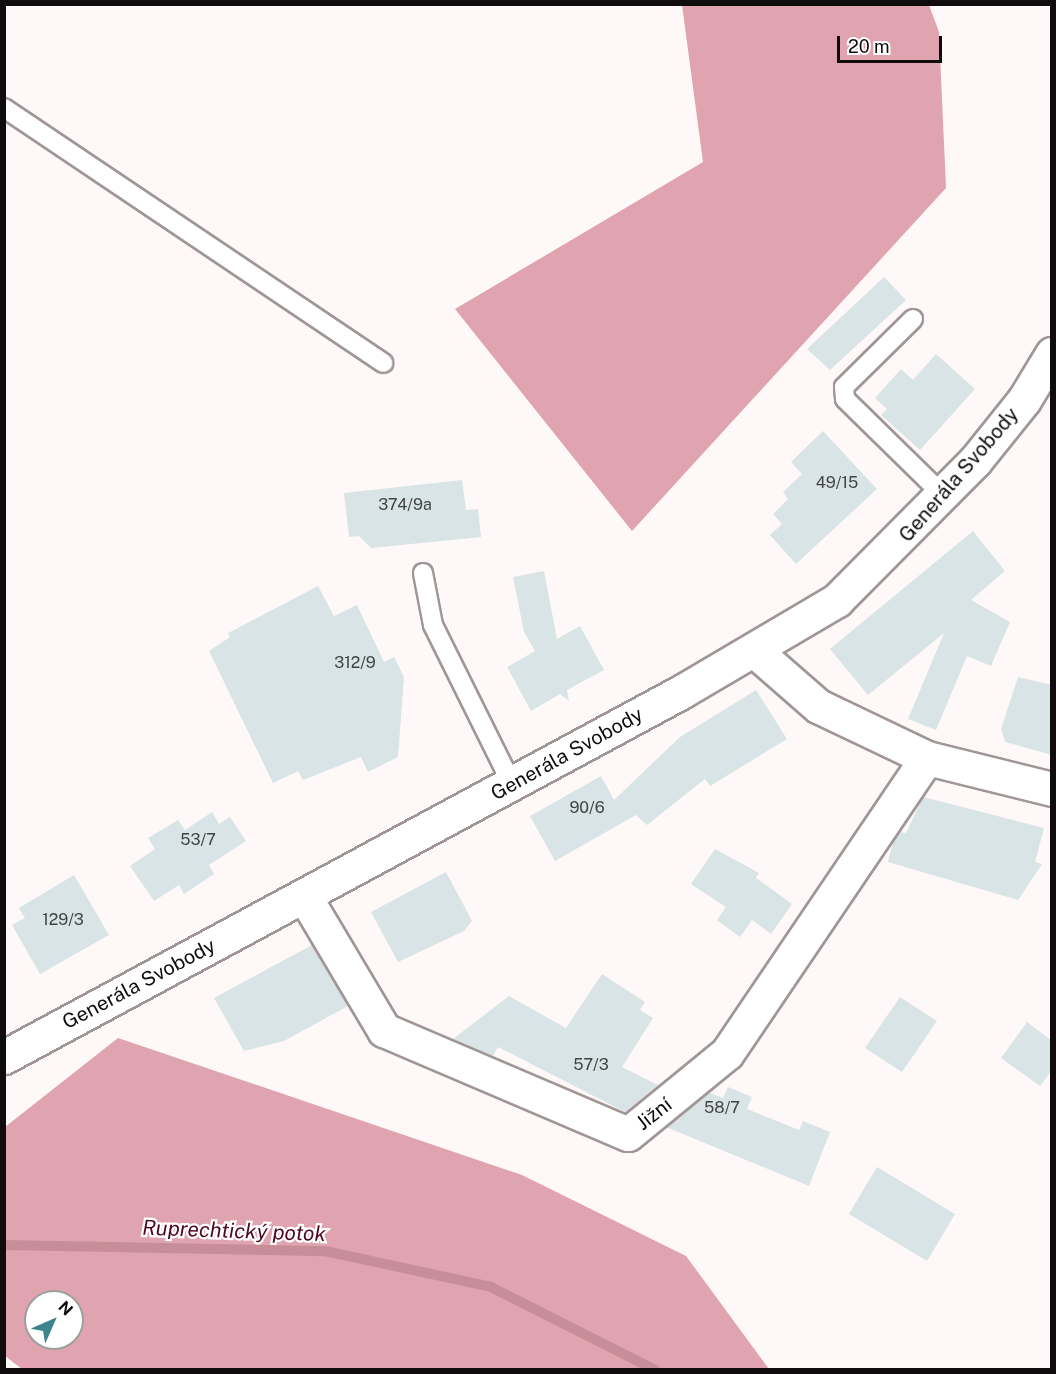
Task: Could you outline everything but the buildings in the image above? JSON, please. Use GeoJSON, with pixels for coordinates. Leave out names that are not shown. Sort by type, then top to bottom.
{"type":"FeatureCollection","features":[{"type":"Feature","properties":{"kind":"main road","name":"Generála Svobody"},"geometry":{"type":"LineString","coordinates":[[4,1057],[306,897],[755,651],[837,600],[944,496],[1048,367]]}},
{"type":"Feature","properties":{"kind":"main road"},"geometry":{"type":"LineString","coordinates":[[755,651],[818,706],[927,758],[1052,789]]}},
{"type":"Feature","properties":{"kind":"main road","name":"Jižní"},"geometry":{"type":"LineString","coordinates":[[306,897],[384,1030],[628,1134],[727,1053],[927,758]]}},
{"type":"Feature","properties":{"kind":"lane"},"geometry":{"type":"LineString","coordinates":[[4,108],[383,363]]}},
{"type":"Feature","properties":{"kind":"lane"},"geometry":{"type":"LineString","coordinates":[[914,319],[844,387],[845,399],[944,496]]}},
{"type":"Feature","properties":{"kind":"lane"},"geometry":{"type":"LineString","coordinates":[[423,573],[433,625],[512,784]]}},
{"type":"Feature","properties":{"kind":"shaded area"},"geometry":{"type":"Polygon","coordinates":[[[682,5],[929,5],[939,32],[946,188],[632,531],[455,309],[703,162],[682,5]]]}},
{"type":"Feature","properties":{"kind":"shaded area"},"geometry":{"type":"Polygon","coordinates":[[[118,1038],[522,1175],[686,1256],[769,1369],[22,1369],[5,1356],[5,1127],[118,1038]]]}},
{"type":"Feature","properties":{"kind":"waterway","name":"Ruprechtický potok"},"geometry":{"type":"LineString","coordinates":[[4,1245],[325,1251],[491,1287],[655,1370]]}}]}
